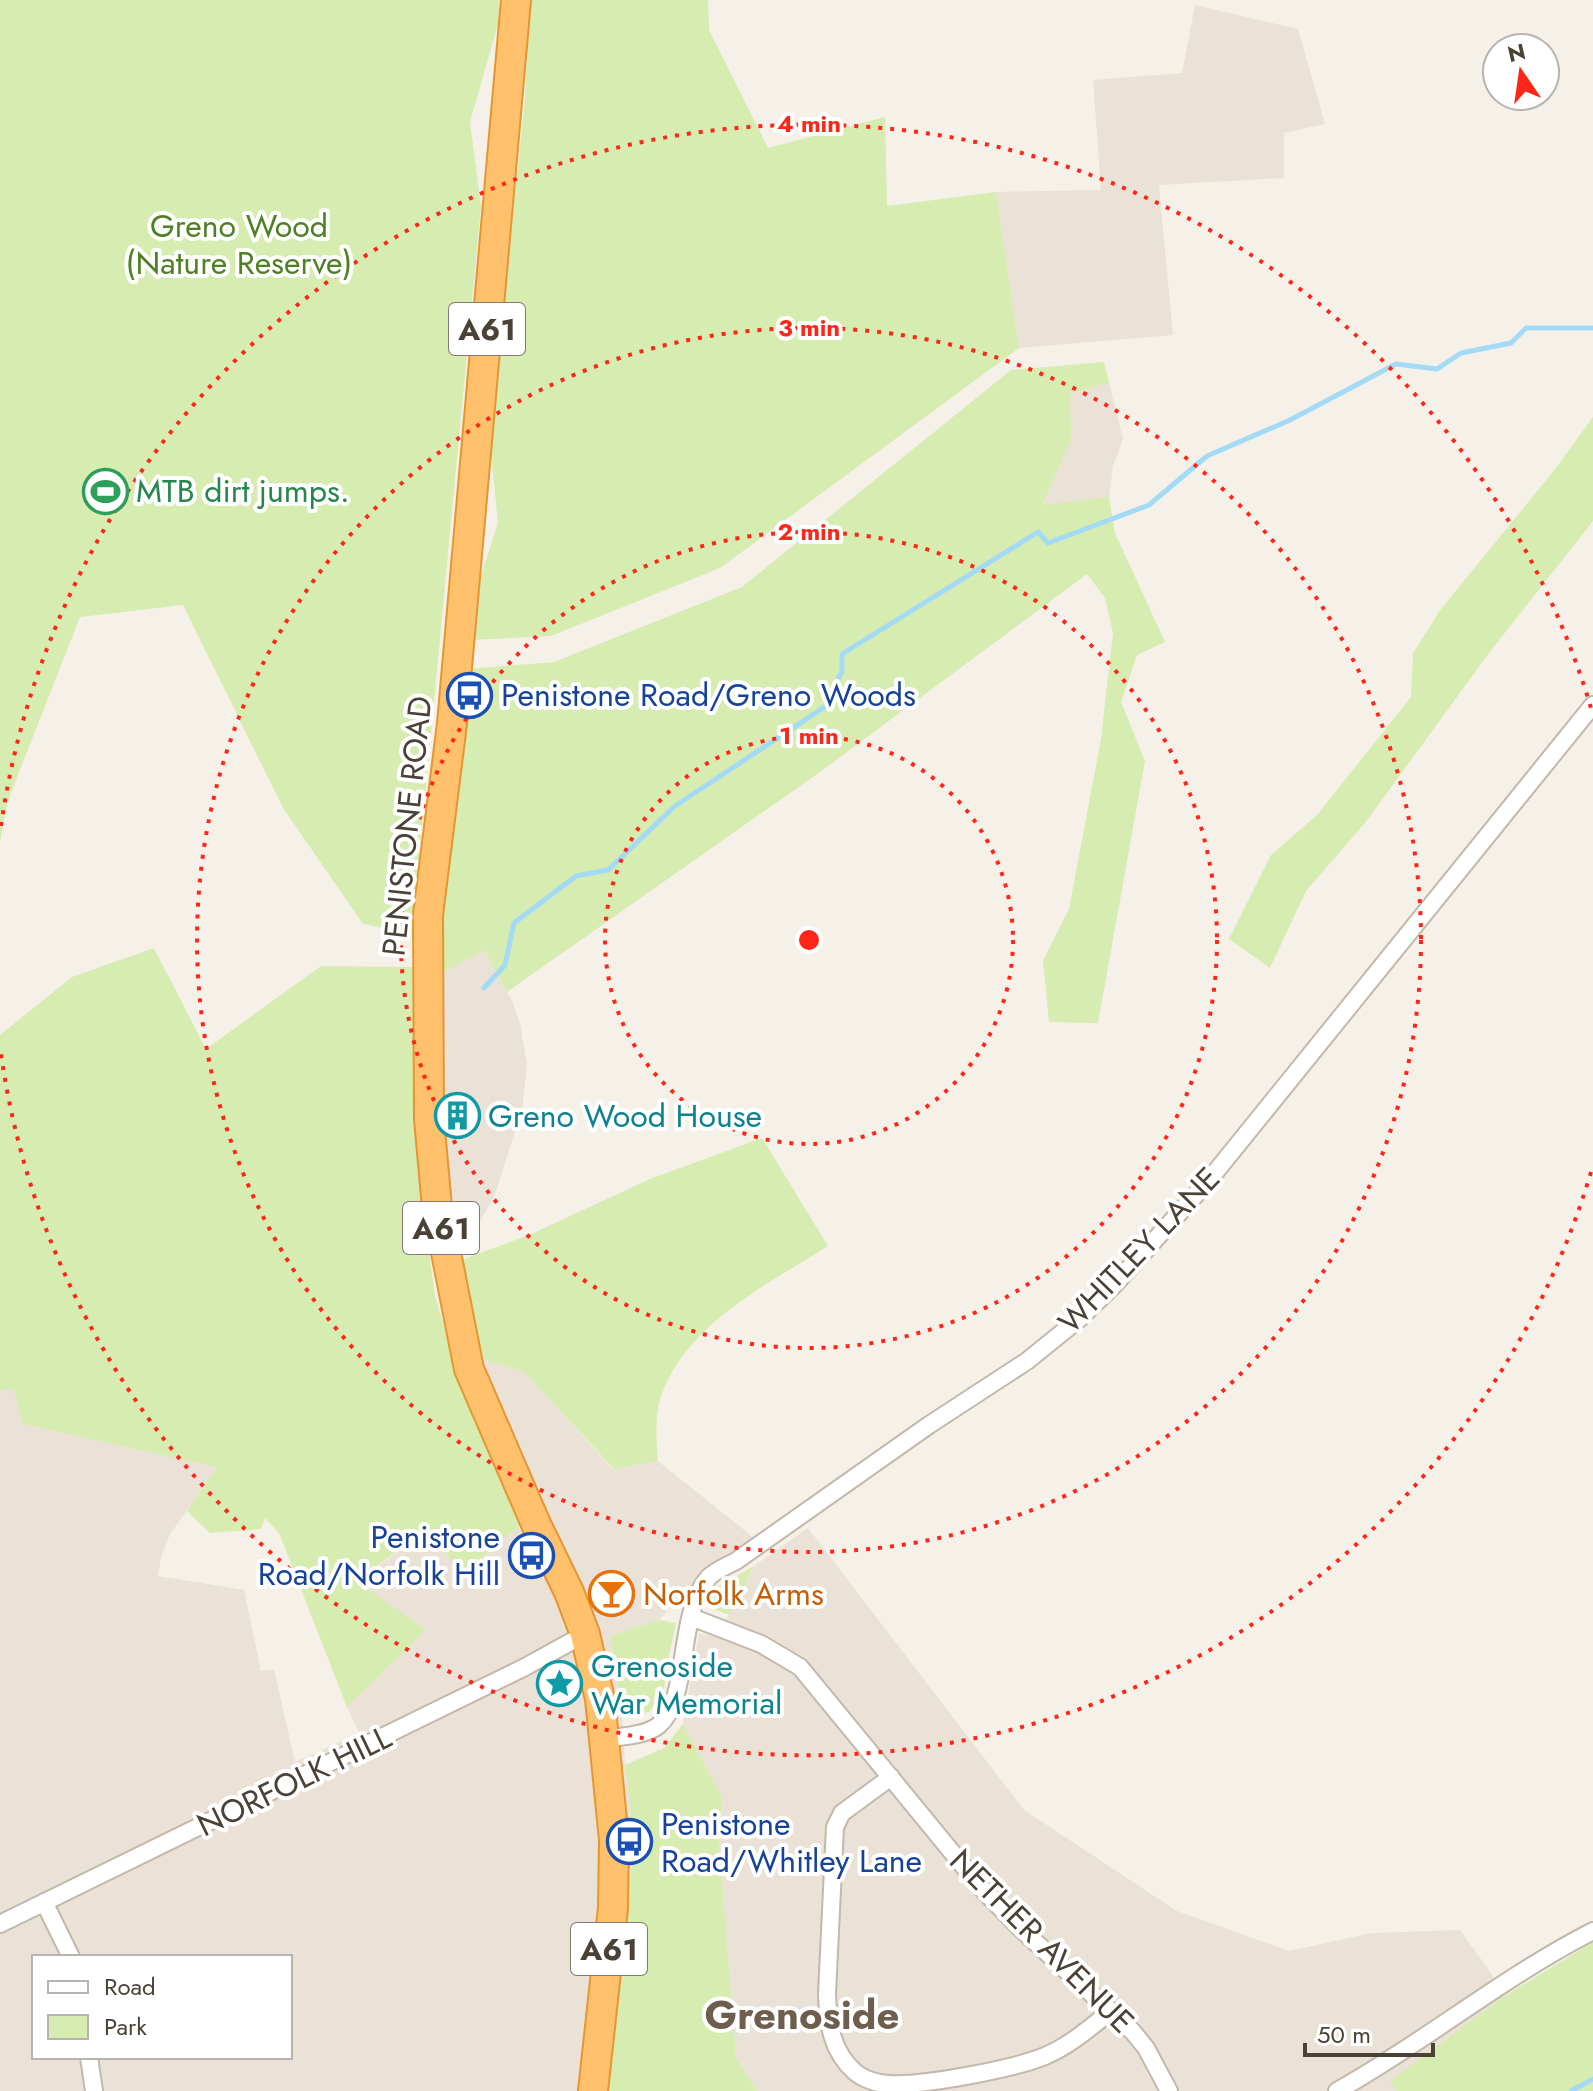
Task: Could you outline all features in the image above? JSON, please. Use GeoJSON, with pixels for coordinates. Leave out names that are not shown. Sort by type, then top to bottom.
{"type":"FeatureCollection","features":[{"type":"Feature","properties":{"kind":"highway","name":"PENISTONE ROAD"},"geometry":{"type":"LineString","coordinates":[[516,0],[452,724],[428,915],[429,1119],[437,1207],[469,1369],[585,1634]]}},
{"type":"Feature","properties":{"kind":"highway","name":"A61"},"geometry":{"type":"LineString","coordinates":[[585,1634],[600,1699],[614,1840],[613,1908],[593,2091]]}},
{"type":"Feature","properties":{"kind":"street","name":"WHITLEY LANE"},"geometry":{"type":"LineString","coordinates":[[605,1739],[649,1730],[667,1715],[675,1694],[691,1617],[701,1589],[713,1574],[1027,1361],[1079,1319],[1115,1284],[1209,1180],[1593,705]]}},
{"type":"Feature","properties":{"kind":"street","name":"NETHER AVENUE"},"geometry":{"type":"LineString","coordinates":[[691,1617],[761,1644],[800,1667],[983,1890],[1146,2048],[1169,2091]]}},
{"type":"Feature","properties":{"kind":"street","name":"NORFOLK HILL"},"geometry":{"type":"LineString","coordinates":[[0,1924],[497,1681],[585,1634]]}},
{"type":"Feature","properties":{"kind":"street"},"geometry":{"type":"LineString","coordinates":[[891,1777],[842,1813],[835,1827],[828,2021],[837,2049],[857,2074],[887,2084],[900,2084],[1016,2065],[1057,2051],[1111,2011]]}},
{"type":"Feature","properties":{"kind":"street"},"geometry":{"type":"LineString","coordinates":[[44,1902],[70,1955]]}},
{"type":"Feature","properties":{"kind":"street"},"geometry":{"type":"LineString","coordinates":[[1337,2091],[1441,2027],[1527,1967],[1593,1931]]}},
{"type":"Feature","properties":{"kind":"street"},"geometry":{"type":"LineString","coordinates":[[89,2059],[92,2091]]}},
{"type":"Feature","properties":{"kind":"shaded area"},"geometry":{"type":"Polygon","coordinates":[[[1195,5],[1298,29],[1325,124],[1284,133],[1284,178],[1159,185],[1173,335],[1019,348],[996,192],[1101,190],[1093,80],[1182,73],[1195,5]]]}},
{"type":"Feature","properties":{"kind":"shaded area"},"geometry":{"type":"Polygon","coordinates":[[[1109,383],[1123,439],[1113,466],[1109,497],[1043,506],[1070,438],[1070,394],[1109,383]]]}},
{"type":"Feature","properties":{"kind":"shaded area"},"geometry":{"type":"Polygon","coordinates":[[[484,950],[513,1003],[520,1023],[527,1065],[522,1110],[494,1197],[456,1262],[442,1162],[437,976],[484,950]]]}},
{"type":"Feature","properties":{"kind":"shaded area"},"geometry":{"type":"Polygon","coordinates":[[[480,1358],[524,1372],[613,1469],[658,1461],[758,1541],[704,1573],[659,1620],[610,1636],[622,1707],[634,1842],[607,2091],[0,2091],[0,1391],[13,1387],[24,1424],[218,1467],[170,1534],[158,1576],[244,1590],[261,1671],[274,1669],[295,1762],[359,1733],[347,1707],[426,1630],[356,1582],[502,1476],[480,1358]]]}},
{"type":"Feature","properties":{"kind":"shaded area"},"geometry":{"type":"Polygon","coordinates":[[[808,1528],[1024,1810],[1177,1911],[1289,1951],[1372,1933],[1460,1930],[1491,1973],[1503,1997],[1391,2081],[1396,2091],[757,2091],[736,2057],[719,1844],[722,1797],[683,1724],[699,1634],[718,1636],[754,1566],[808,1528]]]}},
{"type":"Feature","properties":{"kind":"green space","name":"Greno Wood (Nature Reserve)"},"geometry":{"type":"Polygon","coordinates":[[[0,0],[499,0],[498,24],[470,122],[481,206],[412,933],[363,924],[283,808],[183,605],[80,617],[7,803],[0,843],[0,0]]]}},
{"type":"Feature","properties":{"kind":"green space"},"geometry":{"type":"Polygon","coordinates":[[[529,0],[708,0],[709,30],[768,148],[885,117],[887,206],[996,192],[1019,348],[720,568],[551,636],[468,640],[472,603],[498,523],[489,436],[525,100],[529,0]]]}},
{"type":"Feature","properties":{"kind":"green space"},"geometry":{"type":"Polygon","coordinates":[[[1104,362],[1109,383],[1070,394],[1071,438],[1043,505],[1109,497],[1115,533],[1165,642],[1137,655],[1121,702],[1145,761],[1098,1023],[1049,1022],[1043,961],[1069,909],[1101,739],[1113,633],[1105,598],[1087,574],[820,772],[507,992],[484,950],[437,976],[468,669],[554,662],[742,587],[1011,370],[1104,362]]]}},
{"type":"Feature","properties":{"kind":"green space"},"geometry":{"type":"Polygon","coordinates":[[[1593,417],[1593,521],[1489,653],[1365,823],[1306,891],[1270,968],[1229,939],[1271,855],[1317,815],[1411,697],[1413,653],[1441,609],[1556,468],[1593,417]]]}},
{"type":"Feature","properties":{"kind":"green space"},"geometry":{"type":"Polygon","coordinates":[[[154,948],[206,1049],[321,966],[415,967],[423,1209],[435,1296],[456,1366],[520,1525],[462,1574],[428,1527],[357,1581],[426,1630],[347,1707],[279,1533],[265,1518],[261,1529],[210,1533],[187,1511],[217,1467],[23,1424],[13,1388],[0,1391],[0,1035],[72,977],[154,948]]]}},
{"type":"Feature","properties":{"kind":"green space"},"geometry":{"type":"Polygon","coordinates":[[[762,1138],[828,1246],[735,1306],[694,1342],[677,1364],[661,1397],[656,1424],[658,1461],[614,1469],[524,1372],[480,1358],[456,1262],[529,1235],[650,1179],[762,1138]]]}},
{"type":"Feature","properties":{"kind":"green space"},"geometry":{"type":"Polygon","coordinates":[[[754,1566],[729,1615],[716,1610],[712,1600],[717,1587],[754,1566]]]}},
{"type":"Feature","properties":{"kind":"green space"},"geometry":{"type":"Polygon","coordinates":[[[659,1620],[676,1623],[664,1692],[649,1712],[638,1714],[622,1707],[610,1636],[659,1620]]]}},
{"type":"Feature","properties":{"kind":"green space"},"geometry":{"type":"Polygon","coordinates":[[[683,1724],[722,1797],[719,1844],[736,2057],[757,2091],[607,2091],[634,1842],[625,1765],[664,1748],[683,1724]]]}},
{"type":"Feature","properties":{"kind":"green space"},"geometry":{"type":"Polygon","coordinates":[[[1593,1942],[1593,2091],[1396,2091],[1390,2081],[1503,1997],[1593,1942]]]}},
{"type":"Feature","properties":{"kind":"waterway"},"geometry":{"type":"LineString","coordinates":[[484,988],[505,965],[514,923],[576,876],[608,870],[675,806],[826,706],[842,671],[842,654],[1038,532],[1048,543],[1149,505],[1207,456],[1290,420],[1396,364],[1437,369],[1461,353],[1511,343],[1526,328],[1593,328]]}},
{"type":"Feature","properties":{"kind":"waterway"},"geometry":{"type":"LineString","coordinates":[[1571,2091],[1593,2079]]}},
{"type":"Feature","properties":{"kind":"place","name":"MTB dirt jumps."},"geometry":{"type":"Point","coordinates":[105,491]}},
{"type":"Feature","properties":{"kind":"place","name":"Penistone Road/Greno Woods"},"geometry":{"type":"Point","coordinates":[470,695]}},
{"type":"Feature","properties":{"kind":"place","name":"Greno Wood House"},"geometry":{"type":"Point","coordinates":[457,1116]}},
{"type":"Feature","properties":{"kind":"place","name":"Penistone Road/Norfolk Hill"},"geometry":{"type":"Point","coordinates":[531,1555]}},
{"type":"Feature","properties":{"kind":"place","name":"Norfolk Arms"},"geometry":{"type":"Point","coordinates":[612,1594]}},
{"type":"Feature","properties":{"kind":"place","name":"Grenoside War Memorial"},"geometry":{"type":"Point","coordinates":[560,1684]}},
{"type":"Feature","properties":{"kind":"place","name":"Penistone Road/Whitley Lane"},"geometry":{"type":"Point","coordinates":[630,1842]}},
{"type":"Feature","properties":{"kind":"district","name":"Grenoside"},"geometry":{"type":"Point","coordinates":[802,2015]}}]}
